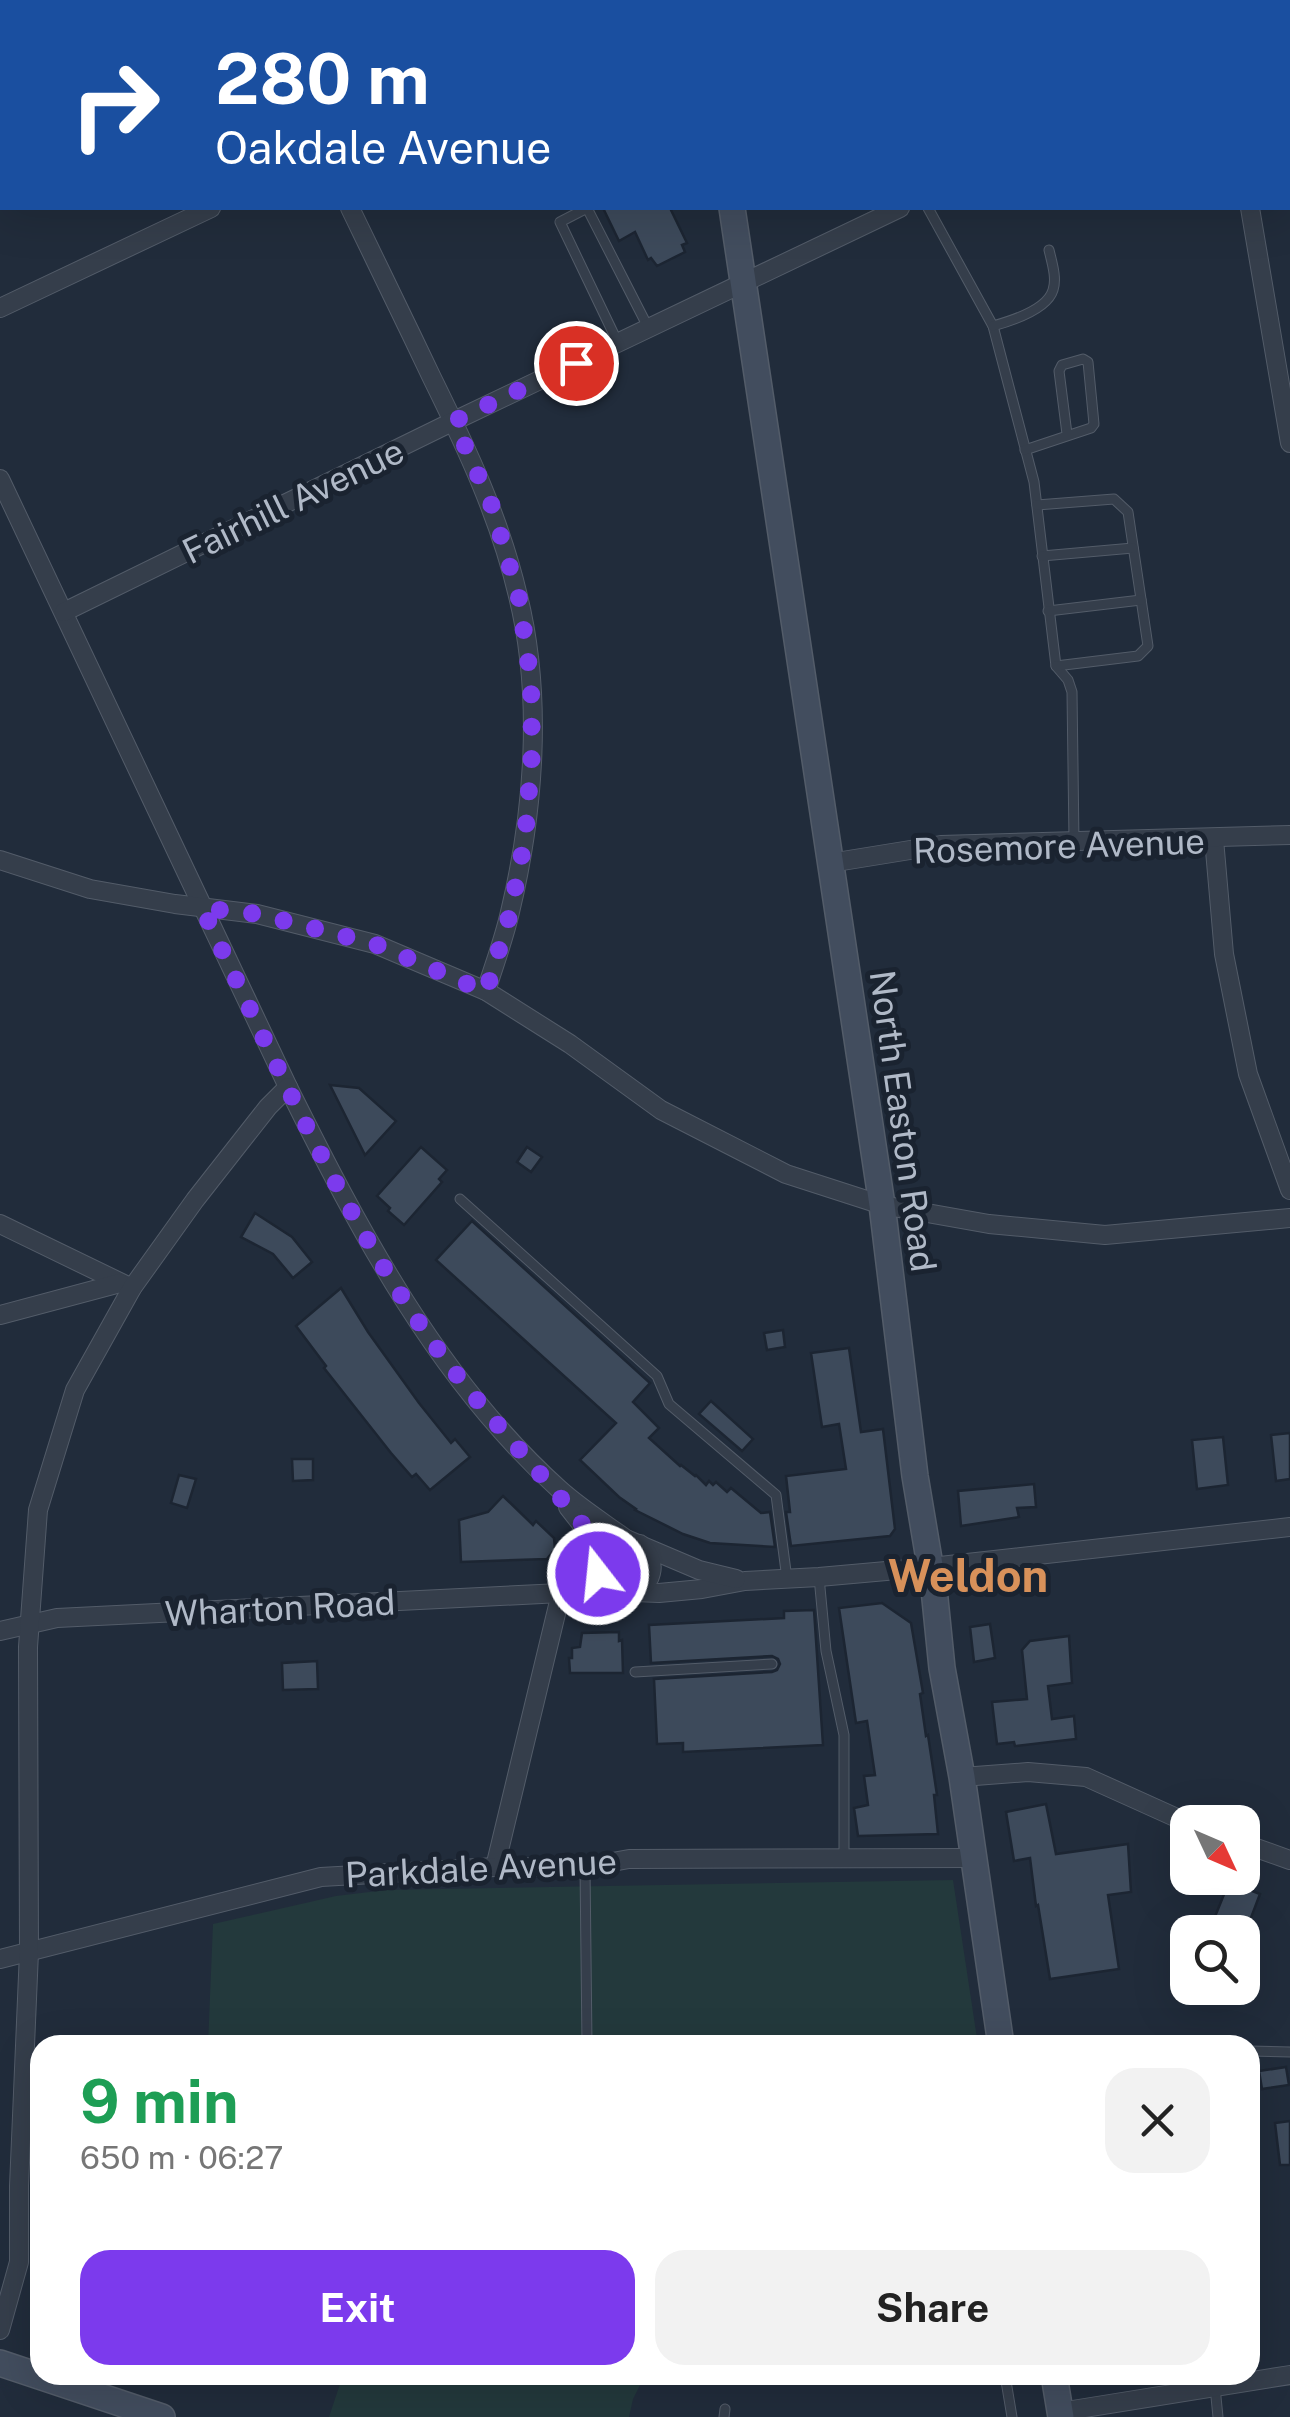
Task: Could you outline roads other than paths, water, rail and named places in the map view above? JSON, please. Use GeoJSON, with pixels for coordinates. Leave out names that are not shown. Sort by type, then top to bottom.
{"type":"FeatureCollection","features":[{"type":"Feature","properties":{"kind":"main road","name":"North Easton Road"},"geometry":{"type":"LineString","coordinates":[[732,210],[882,1205],[942,1668],[999,2035]]}},
{"type":"Feature","properties":{"kind":"main road"},"geometry":{"type":"LineString","coordinates":[[0,2363],[30,2373]]}},
{"type":"Feature","properties":{"kind":"main road"},"geometry":{"type":"LineString","coordinates":[[66,2385],[162,2417]]}},
{"type":"Feature","properties":{"kind":"main road"},"geometry":{"type":"LineString","coordinates":[[1056,2385],[1060,2414]]}},
{"type":"Feature","properties":{"kind":"street"},"geometry":{"type":"LineString","coordinates":[[0,308],[206,210]]}},
{"type":"Feature","properties":{"kind":"street"},"geometry":{"type":"LineString","coordinates":[[351,210],[492,506],[519,598],[531,681],[532,753],[525,839],[510,914],[486,992]]}},
{"type":"Feature","properties":{"kind":"street","name":"Fairhill Avenue"},"geometry":{"type":"LineString","coordinates":[[64,612],[896,210]]}},
{"type":"Feature","properties":{"kind":"street"},"geometry":{"type":"LineString","coordinates":[[1250,210],[1290,443]]}},
{"type":"Feature","properties":{"kind":"street"},"geometry":{"type":"LineString","coordinates":[[0,478],[288,1088],[388,1275],[462,1383],[512,1442],[560,1490],[649,1555],[651,1573],[645,1584],[629,1593],[604,1585],[598,1574],[594,1542],[536,1467]]}},
{"type":"Feature","properties":{"kind":"street","name":"Rosemore Avenue"},"geometry":{"type":"LineString","coordinates":[[830,863],[941,846],[1290,835]]}},
{"type":"Feature","properties":{"kind":"street"},"geometry":{"type":"LineString","coordinates":[[1214,839],[1224,954],[1248,1074],[1290,1190]]}},
{"type":"Feature","properties":{"kind":"street"},"geometry":{"type":"LineString","coordinates":[[0,860],[90,889],[258,914],[375,944],[486,992],[570,1044],[660,1110],[786,1174],[882,1205],[989,1224],[1105,1235],[1290,1218]]}},
{"type":"Feature","properties":{"kind":"street"},"geometry":{"type":"LineString","coordinates":[[0,2330],[18,2262],[30,1952],[28,1647],[38,1510],[76,1390],[126,1285],[268,1107],[288,1088]]}},
{"type":"Feature","properties":{"kind":"street"},"geometry":{"type":"LineString","coordinates":[[0,1224],[126,1285]]}},
{"type":"Feature","properties":{"kind":"street"},"geometry":{"type":"LineString","coordinates":[[0,1315],[126,1285]]}},
{"type":"Feature","properties":{"kind":"street"},"geometry":{"type":"LineString","coordinates":[[494,1868],[561,1594],[586,1580],[609,1544],[634,1542],[699,1570],[745,1580],[818,1577],[1290,1527]]}},
{"type":"Feature","properties":{"kind":"street","name":"Wharton Road"},"geometry":{"type":"LineString","coordinates":[[0,1632],[57,1618],[561,1594],[646,1594],[745,1580]]}},
{"type":"Feature","properties":{"kind":"street"},"geometry":{"type":"LineString","coordinates":[[962,1777],[1028,1772],[1086,1777],[1170,1815]]}},
{"type":"Feature","properties":{"kind":"street"},"geometry":{"type":"LineString","coordinates":[[1260,1850],[1290,1862]]}},
{"type":"Feature","properties":{"kind":"street","name":"Parkdale Avenue"},"geometry":{"type":"LineString","coordinates":[[0,1959],[321,1877],[585,1867],[628,1860],[972,1858]]}},
{"type":"Feature","properties":{"kind":"street"},"geometry":{"type":"LineString","coordinates":[[1260,2380],[1290,2375]]}},
{"type":"Feature","properties":{"kind":"street"},"geometry":{"type":"LineString","coordinates":[[1060,2414],[1228,2385]]}},
{"type":"Feature","properties":{"kind":"lane"},"geometry":{"type":"LineString","coordinates":[[583,210],[560,222],[618,344]]}},
{"type":"Feature","properties":{"kind":"lane"},"geometry":{"type":"LineString","coordinates":[[588,210],[648,329]]}},
{"type":"Feature","properties":{"kind":"lane"},"geometry":{"type":"LineString","coordinates":[[929,210],[992,326],[1034,482],[1056,666],[1072,692],[1074,842]]}},
{"type":"Feature","properties":{"kind":"lane"},"geometry":{"type":"LineString","coordinates":[[992,326],[1020,319],[1049,298],[1055,287],[1050,250]]}},
{"type":"Feature","properties":{"kind":"lane"},"geometry":{"type":"LineString","coordinates":[[1025,450],[1094,424],[1088,362],[1083,359],[1062,365],[1059,371],[1067,434]]}},
{"type":"Feature","properties":{"kind":"lane"},"geometry":{"type":"LineString","coordinates":[[1037,506],[1114,498],[1128,512],[1148,646],[1138,656],[1056,666]]}},
{"type":"Feature","properties":{"kind":"lane"},"geometry":{"type":"LineString","coordinates":[[1042,556],[1133,548]]}},
{"type":"Feature","properties":{"kind":"lane"},"geometry":{"type":"LineString","coordinates":[[1048,611],[1141,600]]}},
{"type":"Feature","properties":{"kind":"lane"},"geometry":{"type":"LineString","coordinates":[[460,1198],[657,1376],[670,1404],[776,1494],[787,1578]]}},
{"type":"Feature","properties":{"kind":"lane"},"geometry":{"type":"LineString","coordinates":[[818,1577],[826,1651],[844,1735],[844,1859]]}},
{"type":"Feature","properties":{"kind":"lane"},"geometry":{"type":"LineString","coordinates":[[635,1672],[772,1664]]}},
{"type":"Feature","properties":{"kind":"lane"},"geometry":{"type":"LineString","coordinates":[[585,1867],[587,2035]]}},
{"type":"Feature","properties":{"kind":"lane"},"geometry":{"type":"LineString","coordinates":[[1260,2051],[1290,2052]]}},
{"type":"Feature","properties":{"kind":"lane"},"geometry":{"type":"LineString","coordinates":[[1007,2385],[1012,2417]]}},
{"type":"Feature","properties":{"kind":"lane"},"geometry":{"type":"LineString","coordinates":[[1215,2387],[1218,2417]]}},
{"type":"Feature","properties":{"kind":"district","name":"Weldon"},"geometry":{"type":"Point","coordinates":[968,1575]}}]}
